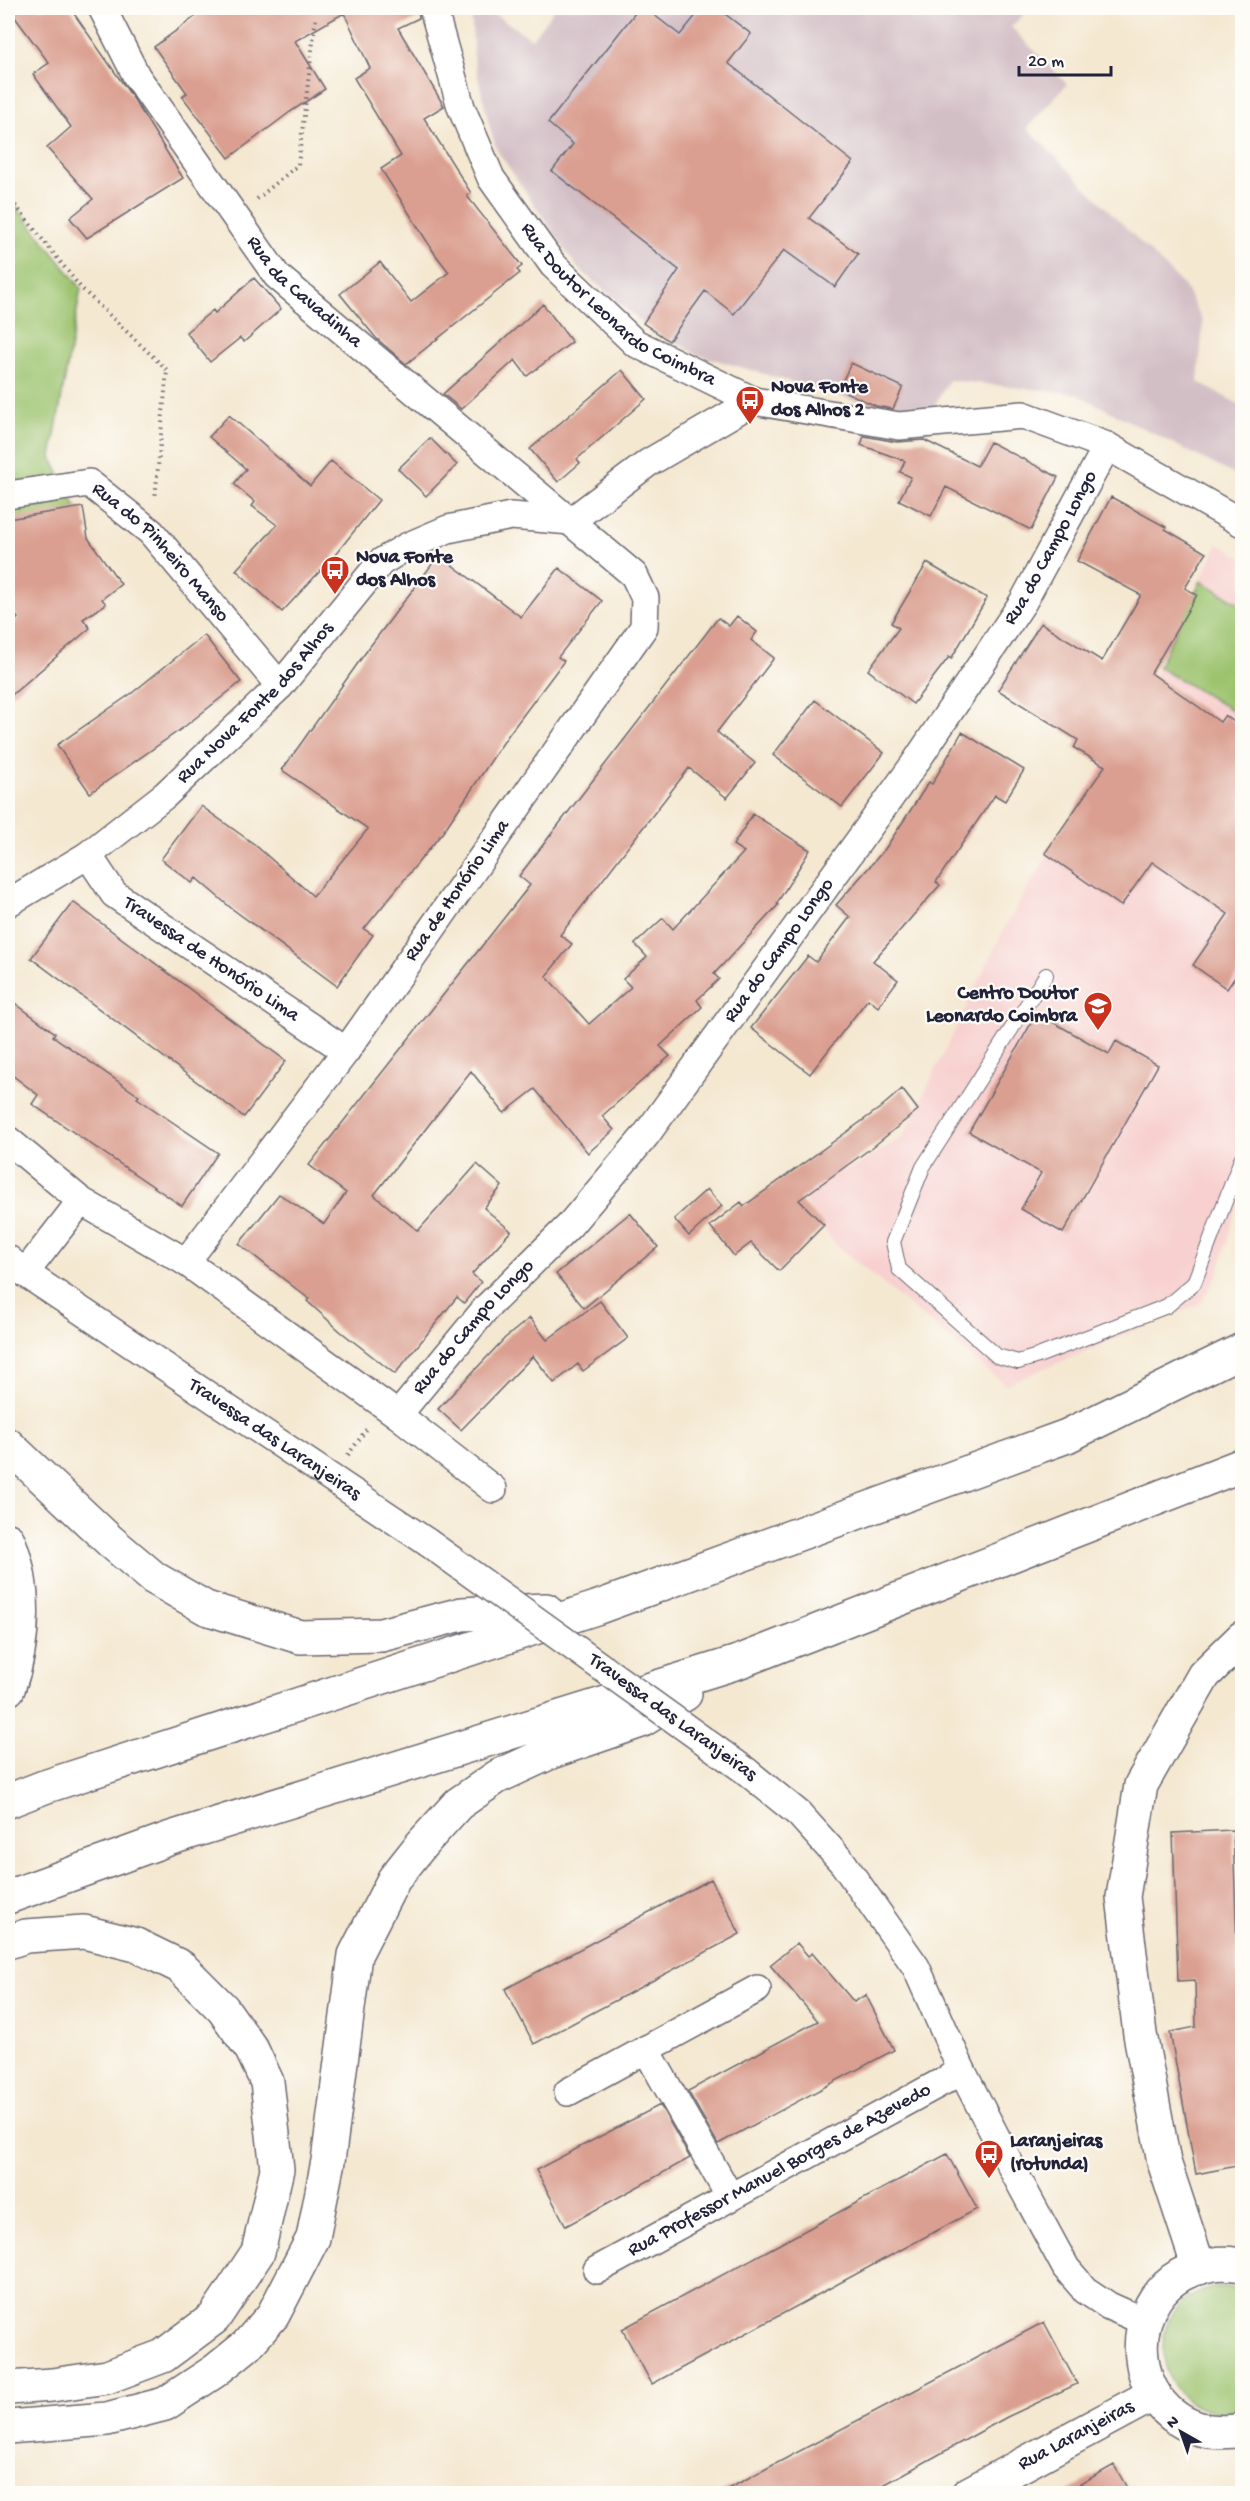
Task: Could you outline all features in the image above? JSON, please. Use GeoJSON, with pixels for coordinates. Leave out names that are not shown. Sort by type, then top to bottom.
{"type":"FeatureCollection","features":[{"type":"Feature","properties":{"kind":"main road"},"geometry":{"type":"LineString","coordinates":[[8,1801],[596,1608],[1067,1436],[1242,1350]]}},
{"type":"Feature","properties":{"kind":"main road"},"geometry":{"type":"LineString","coordinates":[[8,1445],[110,1541],[154,1578],[206,1608],[300,1637],[381,1635],[462,1614],[596,1608]]}},
{"type":"Feature","properties":{"kind":"main road"},"geometry":{"type":"LineString","coordinates":[[8,1897],[171,1838],[738,1662],[1242,1465]]}},
{"type":"Feature","properties":{"kind":"main road"},"geometry":{"type":"LineString","coordinates":[[8,1540],[15,1557],[22,1605],[16,1666],[8,1689]]}},
{"type":"Feature","properties":{"kind":"main road"},"geometry":{"type":"LineString","coordinates":[[1199,2268],[1164,2162],[1140,2034],[1123,1897],[1141,1785],[1204,1675],[1242,1638]]}},
{"type":"Feature","properties":{"kind":"main road"},"geometry":{"type":"LineString","coordinates":[[8,2427],[107,2419],[165,2404],[246,2346],[273,2315],[314,2238],[328,2161],[355,1955],[393,1879],[458,1804],[497,1777],[551,1752],[641,1721],[738,1662]]}},
{"type":"Feature","properties":{"kind":"main road"},"geometry":{"type":"LineString","coordinates":[[8,1942],[26,1936],[84,1932],[136,1945],[181,1967],[223,2009],[252,2050],[267,2082],[277,2169],[258,2252],[214,2318],[163,2356],[107,2377],[52,2385],[8,2388]]}},
{"type":"Feature","properties":{"kind":"main road"},"geometry":{"type":"LineString","coordinates":[[1242,2265],[1216,2263],[1190,2270],[1168,2285],[1151,2306],[1141,2333],[1141,2363],[1154,2394],[1170,2413],[1195,2428],[1224,2433],[1242,2430]]}},
{"type":"Feature","properties":{"kind":"main road","name":"Rua Laranjeiras"},"geometry":{"type":"LineString","coordinates":[[968,2493],[1154,2394]]}},
{"type":"Feature","properties":{"kind":"street","name":"Rua da Cavadinha"},"geometry":{"type":"LineString","coordinates":[[102,8],[137,77],[277,276],[571,521]]}},
{"type":"Feature","properties":{"kind":"street","name":"Rua Doutor Leonardo Coimbra"},"geometry":{"type":"LineString","coordinates":[[433,8],[461,107],[490,178],[553,265],[635,343],[754,401],[899,426],[1023,415],[1107,446],[1242,523]]}},
{"type":"Feature","properties":{"kind":"street"},"geometry":{"type":"LineString","coordinates":[[571,521],[648,463],[754,401]]}},
{"type":"Feature","properties":{"kind":"street","name":"Rua do Campo Longo"},"geometry":{"type":"LineString","coordinates":[[391,1410],[487,1307],[569,1226],[646,1135],[906,776],[1017,612],[1107,446]]}},
{"type":"Feature","properties":{"kind":"street","name":"Rua do Pinheiro Manso"},"geometry":{"type":"LineString","coordinates":[[8,495],[89,483],[152,532],[280,686]]}},
{"type":"Feature","properties":{"kind":"street","name":"Rua Nova Fonte dos Alhos"},"geometry":{"type":"LineString","coordinates":[[8,903],[88,855],[165,795],[280,686],[381,562],[406,547],[448,529],[511,516],[571,521]]}},
{"type":"Feature","properties":{"kind":"street","name":"Rua de Honório Lima"},"geometry":{"type":"LineString","coordinates":[[186,1262],[345,1051],[644,627],[645,598],[634,575],[571,521]]}},
{"type":"Feature","properties":{"kind":"street","name":"Travessa de Honório Lima"},"geometry":{"type":"LineString","coordinates":[[88,855],[114,894],[345,1051]]}},
{"type":"Feature","properties":{"kind":"street"},"geometry":{"type":"LineString","coordinates":[[8,1140],[81,1201],[186,1262],[391,1410],[493,1490]]}},
{"type":"Feature","properties":{"kind":"street","name":"Travessa das Laranjeiras"},"geometry":{"type":"LineString","coordinates":[[81,1201],[16,1266],[427,1542],[746,1771],[799,1814],[843,1863],[916,1967],[962,2071],[1066,2268],[1085,2290],[1109,2306],[1145,2322]]}},
{"type":"Feature","properties":{"kind":"street"},"geometry":{"type":"LineString","coordinates":[[568,2092],[757,1989]]}},
{"type":"Feature","properties":{"kind":"street"},"geometry":{"type":"LineString","coordinates":[[646,2049],[730,2197]]}},
{"type":"Feature","properties":{"kind":"street","name":"Rua Professor Manuel Borges de Azevedo"},"geometry":{"type":"LineString","coordinates":[[597,2270],[962,2071]]}},
{"type":"Feature","properties":{"kind":"lane"},"geometry":{"type":"LineString","coordinates":[[1046,975],[923,1167],[893,1242],[899,1269],[997,1356],[1018,1362],[1038,1356],[1167,1306],[1194,1283],[1242,1157]]}},
{"type":"Feature","properties":{"kind":"path"},"geometry":{"type":"LineString","coordinates":[[236,216],[298,165],[316,17]]}},
{"type":"Feature","properties":{"kind":"path"},"geometry":{"type":"LineString","coordinates":[[8,196],[81,288],[167,370],[152,532]]}},
{"type":"Feature","properties":{"kind":"path"},"geometry":{"type":"LineString","coordinates":[[331,1477],[391,1410]]}},
{"type":"Feature","properties":{"kind":"shaded area"},"geometry":{"type":"Polygon","coordinates":[[[471,8],[485,8],[532,39],[555,8],[1030,8],[1011,27],[1067,84],[1027,128],[1185,287],[1203,322],[1198,382],[1242,406],[1242,468],[1237,476],[1076,394],[949,380],[930,413],[901,414],[696,354],[641,322],[577,267],[497,150],[474,60],[471,8]]]}},
{"type":"Feature","properties":{"kind":"shaded area","name":"Centro Doutor Leonardo Coimbra"},"geometry":{"type":"Polygon","coordinates":[[[1218,544],[1242,557],[1242,1194],[1219,1272],[1201,1303],[1005,1385],[834,1243],[794,1186],[855,1166],[903,1137],[1005,927],[1153,678],[1218,544]]]}},
{"type":"Feature","properties":{"kind":"green space"},"geometry":{"type":"Polygon","coordinates":[[[8,196],[81,288],[51,457],[87,529],[8,563],[8,196]]]}},
{"type":"Feature","properties":{"kind":"green space"},"geometry":{"type":"Polygon","coordinates":[[[1201,581],[1242,605],[1242,716],[1158,667],[1201,581]]]}},
{"type":"Feature","properties":{"kind":"green space"},"geometry":{"type":"Polygon","coordinates":[[[1231,2287],[1242,2290],[1242,2410],[1214,2411],[1192,2402],[1175,2386],[1165,2366],[1163,2343],[1169,2321],[1184,2302],[1208,2289],[1231,2287]]]}},
{"type":"Feature","properties":{"kind":"building"},"geometry":{"type":"Polygon","coordinates":[[[8,8],[70,8],[135,101],[183,178],[87,238],[70,218],[93,199],[47,148],[71,127],[33,74],[49,63],[8,8]]]}},
{"type":"Feature","properties":{"kind":"building"},"geometry":{"type":"Polygon","coordinates":[[[207,8],[418,8],[419,18],[398,28],[444,106],[424,118],[471,193],[467,196],[522,266],[517,270],[520,273],[406,364],[376,338],[340,294],[380,262],[411,302],[449,272],[381,169],[401,156],[354,78],[370,68],[344,13],[295,41],[325,89],[229,158],[182,96],[187,93],[154,47],[207,8]]]}},
{"type":"Feature","properties":{"kind":"building"},"geometry":{"type":"Polygon","coordinates":[[[639,8],[645,8],[680,35],[702,8],[717,8],[751,34],[728,63],[853,162],[809,218],[858,254],[835,287],[784,250],[734,314],[705,291],[669,341],[643,323],[679,270],[552,171],[573,144],[548,123],[639,8]]]}},
{"type":"Feature","properties":{"kind":"building"},"geometry":{"type":"Polygon","coordinates":[[[254,278],[281,309],[244,342],[240,338],[210,362],[186,332],[213,310],[215,313],[254,278]]]}},
{"type":"Feature","properties":{"kind":"building"},"geometry":{"type":"Polygon","coordinates":[[[543,304],[572,342],[527,376],[515,360],[461,409],[443,394],[543,304]]]}},
{"type":"Feature","properties":{"kind":"building"},"geometry":{"type":"Polygon","coordinates":[[[851,363],[903,387],[893,409],[876,406],[839,389],[851,363]]]}},
{"type":"Feature","properties":{"kind":"building"},"geometry":{"type":"Polygon","coordinates":[[[622,370],[646,399],[577,459],[580,463],[558,482],[530,449],[622,370]]]}},
{"type":"Feature","properties":{"kind":"building"},"geometry":{"type":"Polygon","coordinates":[[[229,415],[310,486],[331,461],[379,500],[335,555],[282,612],[236,570],[277,525],[252,506],[255,502],[234,484],[246,469],[209,437],[229,415]]]}},
{"type":"Feature","properties":{"kind":"building"},"geometry":{"type":"Polygon","coordinates":[[[864,436],[897,442],[924,440],[977,466],[990,442],[1058,477],[1031,530],[946,487],[931,516],[899,500],[911,477],[900,472],[905,461],[861,445],[864,436]]]}},
{"type":"Feature","properties":{"kind":"building"},"geometry":{"type":"Polygon","coordinates":[[[430,438],[457,465],[426,496],[398,469],[430,438]]]}},
{"type":"Feature","properties":{"kind":"building"},"geometry":{"type":"Polygon","coordinates":[[[1111,497],[1166,527],[1165,529],[1206,553],[1185,588],[1197,595],[1151,673],[1220,722],[1225,715],[1242,728],[1242,967],[1227,989],[1193,965],[1228,914],[1152,862],[1121,906],[1045,853],[1105,766],[1074,748],[1078,740],[998,690],[1041,623],[1102,661],[1141,595],[1077,561],[1111,497]]]}},
{"type":"Feature","properties":{"kind":"building"},"geometry":{"type":"Polygon","coordinates":[[[83,507],[88,538],[121,584],[102,599],[106,604],[83,619],[90,628],[8,698],[8,630],[18,618],[8,607],[8,519],[83,507]]]}},
{"type":"Feature","properties":{"kind":"building"},"geometry":{"type":"Polygon","coordinates":[[[439,555],[521,617],[559,568],[602,601],[558,657],[564,661],[509,734],[443,832],[364,929],[373,935],[337,986],[231,908],[196,878],[192,883],[161,859],[201,806],[254,844],[313,896],[368,829],[282,770],[368,649],[439,555]]]}},
{"type":"Feature","properties":{"kind":"building"},"geometry":{"type":"Polygon","coordinates":[[[927,563],[987,598],[951,659],[949,657],[913,704],[868,670],[899,628],[891,623],[927,563]]]}},
{"type":"Feature","properties":{"kind":"building"},"geometry":{"type":"Polygon","coordinates":[[[737,616],[757,632],[751,640],[774,658],[717,732],[755,763],[727,798],[689,768],[560,935],[572,944],[546,976],[589,1024],[631,987],[623,979],[647,957],[635,944],[663,918],[673,929],[744,852],[733,845],[753,814],[810,850],[777,903],[778,905],[714,974],[719,979],[697,1000],[702,1007],[660,1046],[670,1056],[602,1116],[614,1130],[588,1153],[535,1089],[504,1113],[471,1071],[374,1195],[418,1231],[477,1164],[502,1186],[484,1208],[511,1231],[472,1274],[481,1282],[464,1303],[457,1297],[395,1374],[340,1331],[307,1301],[309,1299],[239,1244],[279,1194],[324,1224],[346,1193],[309,1165],[530,885],[519,876],[718,618],[729,626],[737,616]]]}},
{"type":"Feature","properties":{"kind":"building"},"geometry":{"type":"Polygon","coordinates":[[[204,635],[241,682],[184,727],[90,793],[57,745],[132,693],[204,635]]]}},
{"type":"Feature","properties":{"kind":"building"},"geometry":{"type":"Polygon","coordinates":[[[815,700],[884,753],[842,807],[773,755],[815,700]]]}},
{"type":"Feature","properties":{"kind":"building"},"geometry":{"type":"Polygon","coordinates":[[[962,732],[1024,770],[1005,801],[995,795],[936,882],[940,885],[873,961],[898,980],[878,1007],[868,999],[810,1074],[751,1028],[808,956],[816,962],[850,917],[836,905],[885,849],[929,782],[932,784],[962,732]]]}},
{"type":"Feature","properties":{"kind":"building"},"geometry":{"type":"Polygon","coordinates":[[[73,902],[286,1061],[244,1117],[31,958],[73,902]]]}},
{"type":"Feature","properties":{"kind":"building"},"geometry":{"type":"Polygon","coordinates":[[[8,998],[55,1033],[53,1036],[139,1096],[137,1098],[218,1153],[182,1206],[32,1104],[38,1095],[8,1072],[8,998]]]}},
{"type":"Feature","properties":{"kind":"building"},"geometry":{"type":"Polygon","coordinates":[[[1037,1013],[1109,1054],[1116,1041],[1158,1065],[1063,1233],[1021,1209],[1041,1173],[969,1132],[1037,1013]]]}},
{"type":"Feature","properties":{"kind":"building"},"geometry":{"type":"Polygon","coordinates":[[[902,1089],[918,1110],[874,1146],[799,1200],[824,1225],[779,1271],[751,1243],[734,1256],[710,1226],[741,1202],[744,1206],[880,1108],[902,1089]]]}},
{"type":"Feature","properties":{"kind":"building"},"geometry":{"type":"Polygon","coordinates":[[[707,1189],[722,1206],[689,1236],[674,1219],[707,1189]]]}},
{"type":"Feature","properties":{"kind":"building"},"geometry":{"type":"Polygon","coordinates":[[[630,1213],[658,1247],[584,1308],[556,1274],[630,1213]]]}},
{"type":"Feature","properties":{"kind":"building"},"geometry":{"type":"Polygon","coordinates":[[[600,1301],[628,1338],[583,1371],[578,1364],[554,1383],[533,1356],[461,1430],[438,1409],[505,1338],[530,1318],[547,1340],[600,1301]]]}},
{"type":"Feature","properties":{"kind":"building"},"geometry":{"type":"Polygon","coordinates":[[[1233,1830],[1238,1979],[1242,1979],[1242,2165],[1196,2174],[1170,2032],[1196,2027],[1195,1980],[1178,1981],[1173,1833],[1233,1830]]]}},
{"type":"Feature","properties":{"kind":"building"},"geometry":{"type":"Polygon","coordinates":[[[711,1879],[740,1934],[534,2044],[505,1989],[711,1879]]]}},
{"type":"Feature","properties":{"kind":"building"},"geometry":{"type":"Polygon","coordinates":[[[797,1943],[808,1956],[812,1953],[854,2002],[866,1995],[894,2050],[718,2144],[688,2091],[818,2021],[770,1965],[797,1943]]]}},
{"type":"Feature","properties":{"kind":"building"},"geometry":{"type":"Polygon","coordinates":[[[660,2105],[690,2158],[566,2226],[536,2170],[660,2105]]]}},
{"type":"Feature","properties":{"kind":"building"},"geometry":{"type":"Polygon","coordinates":[[[947,2154],[977,2209],[652,2384],[622,2329],[947,2154]]]}},
{"type":"Feature","properties":{"kind":"building"},"geometry":{"type":"Polygon","coordinates":[[[1044,2322],[1077,2384],[1007,2417],[869,2493],[720,2493],[1044,2322]]]}},
{"type":"Feature","properties":{"kind":"building"},"geometry":{"type":"Polygon","coordinates":[[[1114,2465],[1130,2493],[1064,2493],[1114,2465]]]}},
{"type":"Feature","properties":{"kind":"place","name":"Nova Fonte dos Alhos 2"},"geometry":{"type":"Point","coordinates":[750,426]}},
{"type":"Feature","properties":{"kind":"place","name":"Nova Fonte dos Alhos"},"geometry":{"type":"Point","coordinates":[335,596]}},
{"type":"Feature","properties":{"kind":"place","name":"Centro Doutor Leonardo Coimbra"},"geometry":{"type":"Point","coordinates":[1098,1032]}},
{"type":"Feature","properties":{"kind":"place","name":"Laranjeiras (rotunda)"},"geometry":{"type":"Point","coordinates":[989,2180]}}]}
